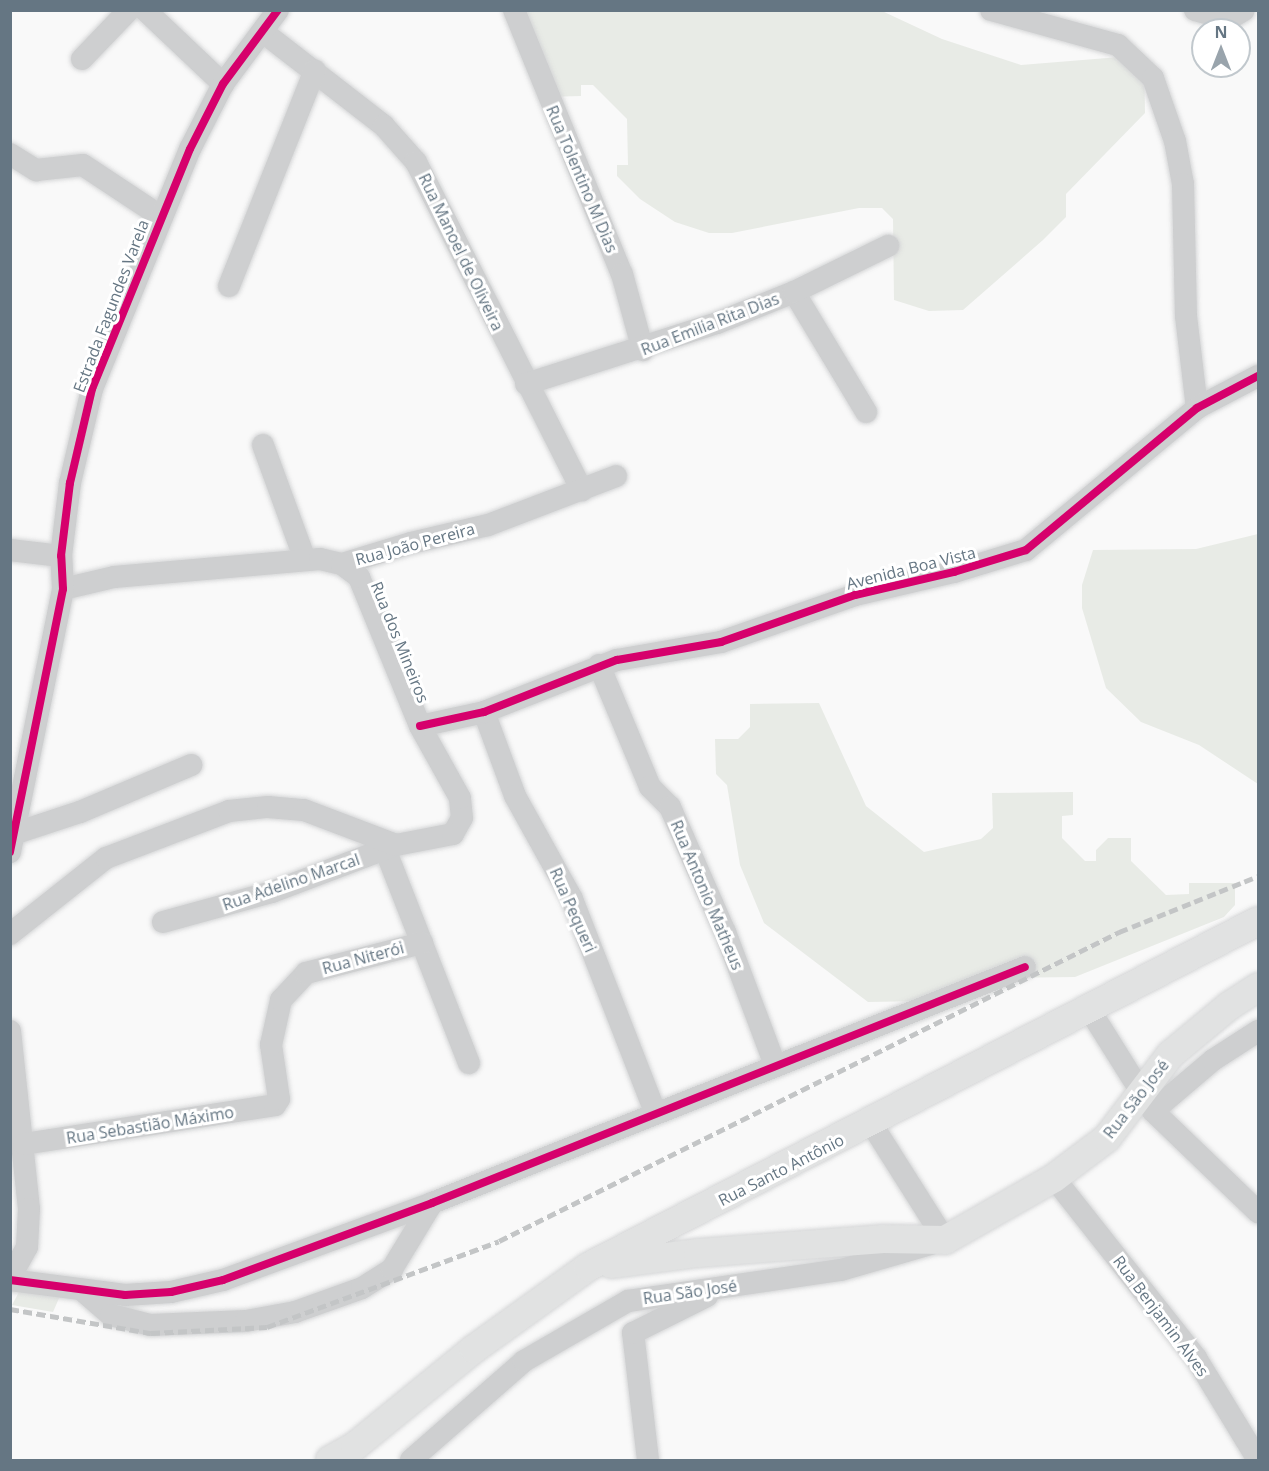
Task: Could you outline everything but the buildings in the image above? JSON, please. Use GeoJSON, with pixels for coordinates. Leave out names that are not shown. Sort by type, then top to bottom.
{"type":"FeatureCollection","features":[{"type":"Feature","properties":{"kind":"main road","name":"Rua Santo Antônio"},"geometry":{"type":"LineString","coordinates":[[330,1461],[355,1446],[474,1349],[588,1267],[871,1123],[1258,921]]}},
{"type":"Feature","properties":{"kind":"main road","name":"Rua São José"},"geometry":{"type":"LineString","coordinates":[[945,1240],[1054,1178],[1107,1138],[1147,1101],[1170,1055],[1229,1006],[1258,987]]}},
{"type":"Feature","properties":{"kind":"main road"},"geometry":{"type":"LineString","coordinates":[[588,1267],[698,1253],[884,1239],[945,1240]]}},
{"type":"Feature","properties":{"kind":"street"},"geometry":{"type":"LineString","coordinates":[[82,59],[129,10]]}},
{"type":"Feature","properties":{"kind":"street"},"geometry":{"type":"LineString","coordinates":[[145,10],[223,84]]}},
{"type":"Feature","properties":{"kind":"street","name":"Estrada Fagundes Varela"},"geometry":{"type":"LineString","coordinates":[[12,843],[63,589],[61,556],[79,434],[92,389],[160,216],[223,84],[278,10]]}},
{"type":"Feature","properties":{"kind":"street","name":"Rua Tolentino M Dias"},"geometry":{"type":"LineString","coordinates":[[513,10],[622,274],[643,350]]}},
{"type":"Feature","properties":{"kind":"street"},"geometry":{"type":"LineString","coordinates":[[991,10],[1118,45],[1153,78],[1175,141],[1183,184],[1186,316],[1197,408]]}},
{"type":"Feature","properties":{"kind":"street"},"geometry":{"type":"LineString","coordinates":[[1204,13],[1229,19],[1244,10]]}},
{"type":"Feature","properties":{"kind":"street","name":"Rua Manoel de Oliveira"},"geometry":{"type":"LineString","coordinates":[[263,32],[315,70],[384,126],[416,162],[526,384],[582,490]]}},
{"type":"Feature","properties":{"kind":"street"},"geometry":{"type":"LineString","coordinates":[[229,286],[315,70]]}},
{"type":"Feature","properties":{"kind":"street"},"geometry":{"type":"LineString","coordinates":[[10,154],[36,170],[83,165],[160,216]]}},
{"type":"Feature","properties":{"kind":"street","name":"Rua Emilia Rita Dias"},"geometry":{"type":"LineString","coordinates":[[526,384],[643,350],[794,292],[888,246]]}},
{"type":"Feature","properties":{"kind":"street"},"geometry":{"type":"LineString","coordinates":[[794,292],[866,412]]}},
{"type":"Feature","properties":{"kind":"street","name":"Avenida Boa Vista"},"geometry":{"type":"LineString","coordinates":[[420,726],[484,711],[599,665],[721,642],[855,595],[954,572],[1026,550],[1197,408],[1258,376]]}},
{"type":"Feature","properties":{"kind":"street"},"geometry":{"type":"LineString","coordinates":[[263,445],[305,560]]}},
{"type":"Feature","properties":{"kind":"street","name":"Rua João Pereira"},"geometry":{"type":"LineString","coordinates":[[63,589],[114,577],[305,560],[342,564],[411,543],[488,525],[616,476]]}},
{"type":"Feature","properties":{"kind":"street"},"geometry":{"type":"LineString","coordinates":[[10,550],[61,556]]}},
{"type":"Feature","properties":{"kind":"street","name":"Rua dos Mineiros"},"geometry":{"type":"LineString","coordinates":[[342,564],[359,577],[420,726],[460,798],[462,818],[453,834],[391,847]]}},
{"type":"Feature","properties":{"kind":"street","name":"Rua Antonio Matheus"},"geometry":{"type":"LineString","coordinates":[[599,665],[650,788],[669,807],[725,932],[775,1065]]}},
{"type":"Feature","properties":{"kind":"street","name":"Rua Pequeri"},"geometry":{"type":"LineString","coordinates":[[484,711],[515,796],[572,899],[655,1112]]}},
{"type":"Feature","properties":{"kind":"street"},"geometry":{"type":"LineString","coordinates":[[12,843],[191,765]]}},
{"type":"Feature","properties":{"kind":"street"},"geometry":{"type":"LineString","coordinates":[[10,934],[106,858],[230,811],[268,807],[304,810],[391,847]]}},
{"type":"Feature","properties":{"kind":"street","name":"Rua Adelino Marcal"},"geometry":{"type":"LineString","coordinates":[[163,922],[272,892],[391,847]]}},
{"type":"Feature","properties":{"kind":"street","name":"Rua Niterói"},"geometry":{"type":"LineString","coordinates":[[391,847],[422,943],[469,1063]]}},
{"type":"Feature","properties":{"kind":"street","name":"Rua Niterói"},"geometry":{"type":"LineString","coordinates":[[275,1105],[279,1099],[271,1045],[280,1000],[306,973],[422,943]]}},
{"type":"Feature","properties":{"kind":"street"},"geometry":{"type":"LineString","coordinates":[[10,1031],[24,1144],[27,1247],[10,1279],[83,1291],[126,1295],[171,1292],[223,1280],[432,1203],[655,1112],[1024,967]]}},
{"type":"Feature","properties":{"kind":"street"},"geometry":{"type":"LineString","coordinates":[[1089,1009],[1147,1101],[1258,1212]]}},
{"type":"Feature","properties":{"kind":"street","name":"Rua São José"},"geometry":{"type":"LineString","coordinates":[[1147,1101],[1258,1031]]}},
{"type":"Feature","properties":{"kind":"street","name":"Rua Sebastião Máximo"},"geometry":{"type":"LineString","coordinates":[[24,1144],[275,1105]]}},
{"type":"Feature","properties":{"kind":"street"},"geometry":{"type":"LineString","coordinates":[[871,1123],[945,1240]]}},
{"type":"Feature","properties":{"kind":"street","name":"Rua Benjamin Alves"},"geometry":{"type":"LineString","coordinates":[[1054,1178],[1196,1358],[1258,1460]]}},
{"type":"Feature","properties":{"kind":"street"},"geometry":{"type":"LineString","coordinates":[[83,1291],[111,1315],[150,1325],[235,1322],[295,1312],[362,1288],[392,1269],[432,1203]]}},
{"type":"Feature","properties":{"kind":"street","name":"Rua São José"},"geometry":{"type":"LineString","coordinates":[[411,1461],[524,1361],[628,1301],[842,1270],[945,1240]]}},
{"type":"Feature","properties":{"kind":"street"},"geometry":{"type":"LineString","coordinates":[[648,1461],[633,1333],[728,1287]]}},
{"type":"Feature","properties":{"kind":"shaded area"},"geometry":{"type":"Polygon","coordinates":[[[523,11],[882,11],[942,39],[1021,65],[1144,55],[1145,113],[1066,194],[1066,217],[1043,240],[963,310],[929,311],[894,300],[893,219],[882,208],[859,208],[732,233],[709,233],[675,222],[640,199],[617,176],[617,165],[628,165],[627,119],[593,85],[581,85],[581,96],[546,97],[523,11]]]}},
{"type":"Feature","properties":{"kind":"shaded area"},"geometry":{"type":"Polygon","coordinates":[[[1258,534],[1258,784],[1199,745],[1141,722],[1106,688],[1082,608],[1082,585],[1093,550],[1196,549],[1258,534]]]}},
{"type":"Feature","properties":{"kind":"shaded area"},"geometry":{"type":"Polygon","coordinates":[[[819,703],[866,806],[924,852],[981,839],[993,828],[992,793],[1073,792],[1073,815],[1062,816],[1062,838],[1085,861],[1096,861],[1096,850],[1108,838],[1131,838],[1131,861],[1166,895],[1189,894],[1189,883],[1235,883],[1235,905],[1224,917],[1075,977],[983,978],[926,1001],[868,1002],[764,923],[740,865],[727,785],[716,774],[715,739],[738,739],[750,727],[750,704],[819,703]]]}},
{"type":"Feature","properties":{"kind":"shaded area"},"geometry":{"type":"Polygon","coordinates":[[[19,1292],[60,1296],[53,1312],[12,1305],[19,1292]]]}},
{"type":"Feature","properties":{"kind":"railway"},"geometry":{"type":"LineString","coordinates":[[10,1309],[151,1333],[267,1327],[499,1241],[1119,932],[1258,876]]}},
{"type":"Feature","properties":{"kind":"cycle path"},"geometry":{"type":"LineString","coordinates":[[10,852],[63,589],[61,556],[70,483],[92,389],[190,149],[223,84],[278,10]]}},
{"type":"Feature","properties":{"kind":"cycle path"},"geometry":{"type":"LineString","coordinates":[[420,726],[484,712],[617,660],[721,642],[855,595],[954,572],[1026,550],[1197,408],[1258,376]]}},
{"type":"Feature","properties":{"kind":"cycle path"},"geometry":{"type":"LineString","coordinates":[[10,1280],[125,1295],[171,1292],[223,1280],[432,1203],[1025,967]]}}]}
